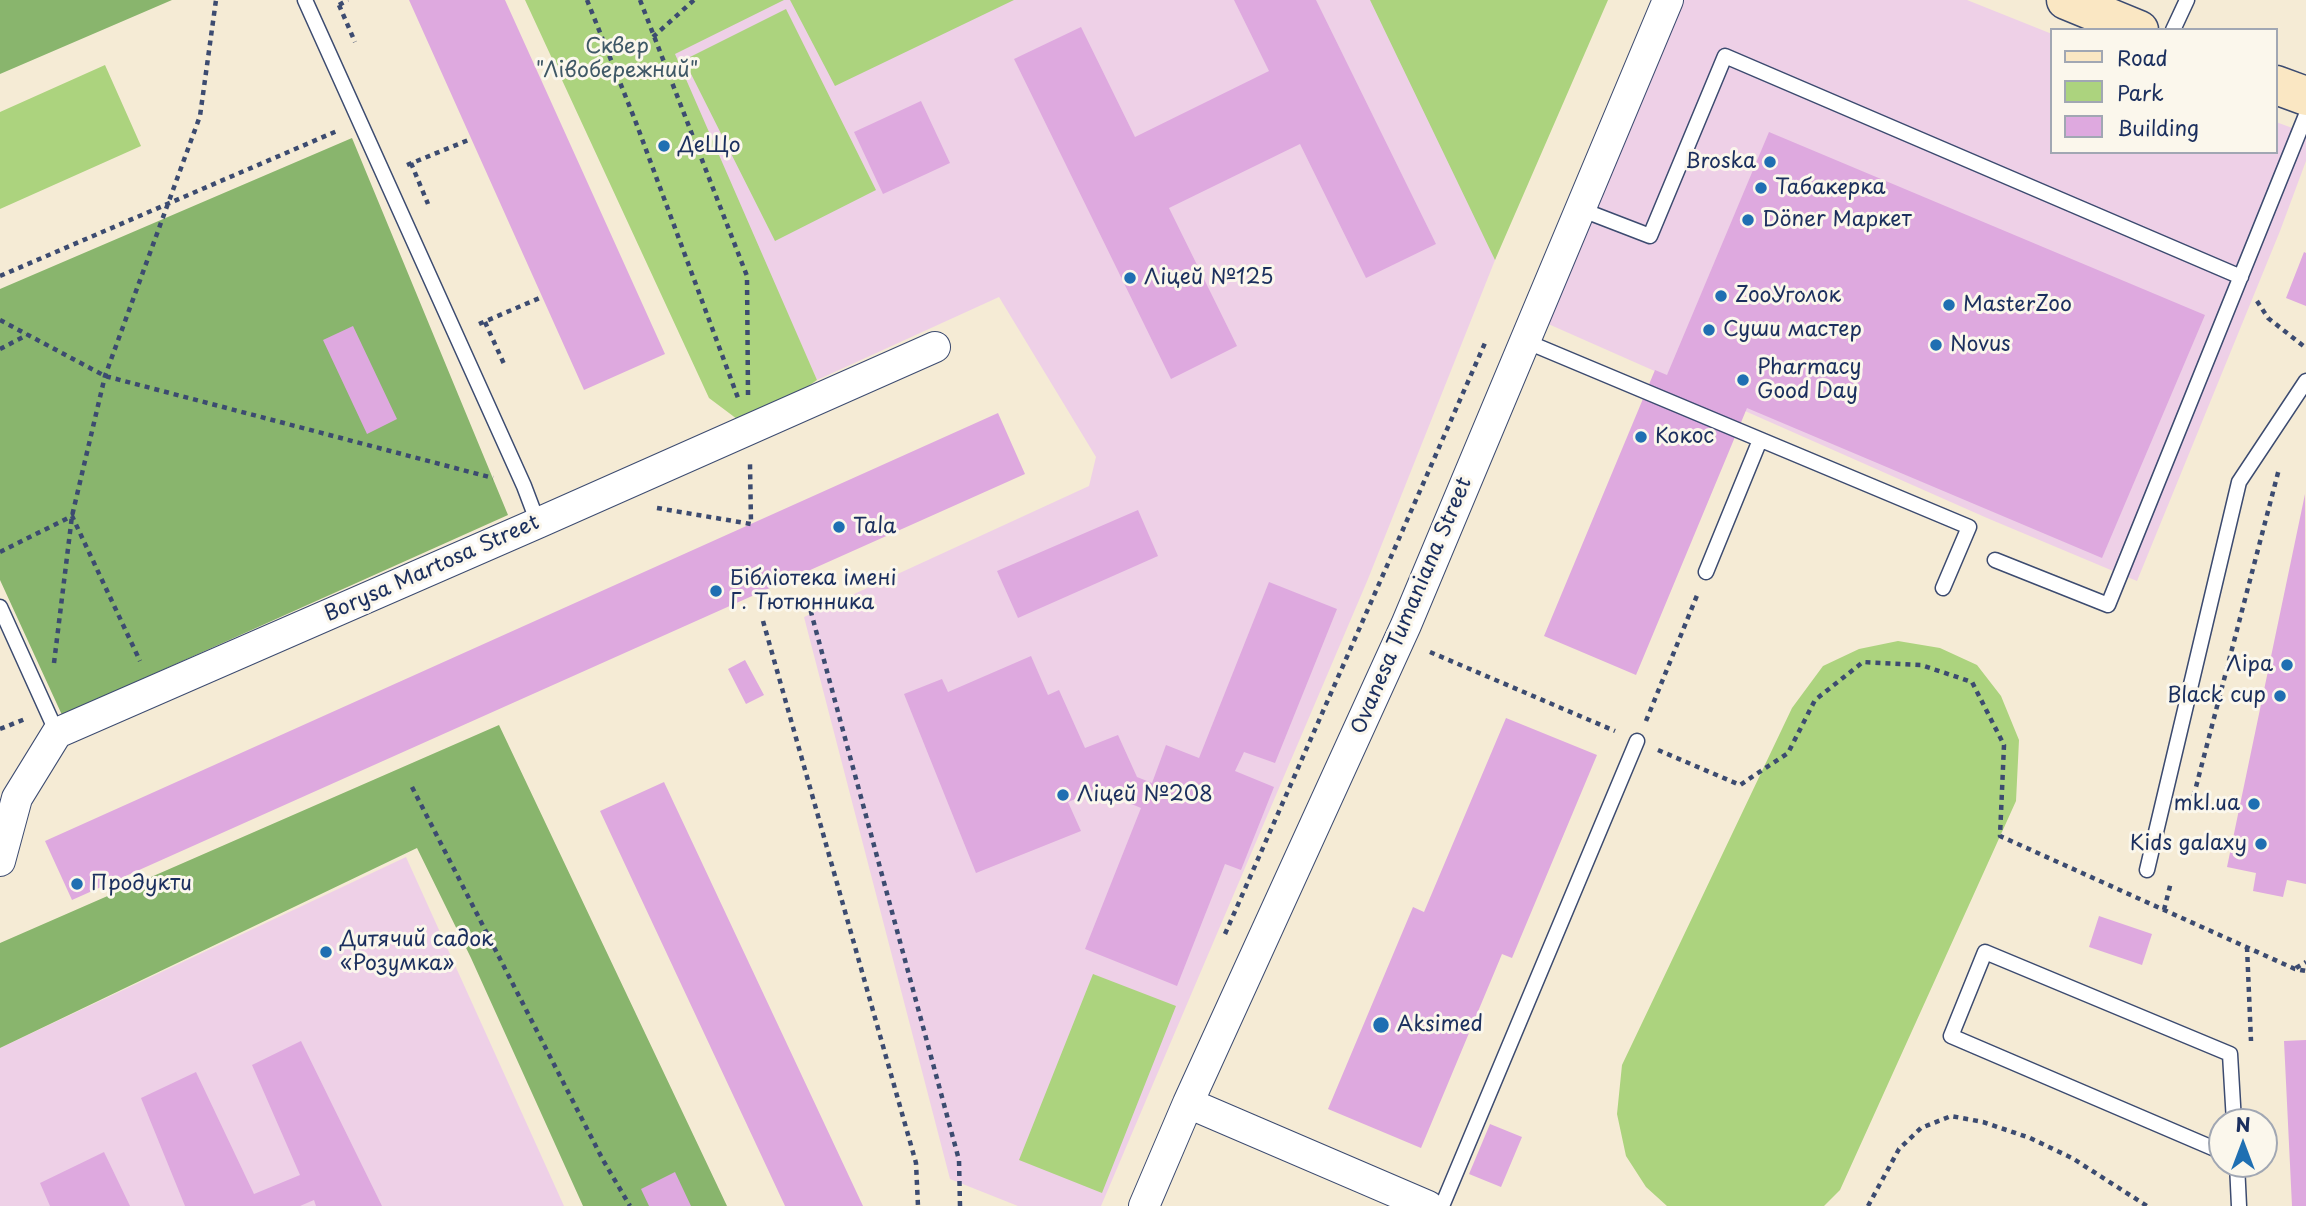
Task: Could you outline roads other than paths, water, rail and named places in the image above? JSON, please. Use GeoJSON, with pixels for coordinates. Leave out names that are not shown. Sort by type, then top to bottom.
{"type":"FeatureCollection","features":[{"type":"Feature","properties":{"kind":"main road"},"geometry":{"type":"LineString","coordinates":[[2066,0],[2134,28]]}},
{"type":"Feature","properties":{"kind":"main road"},"geometry":{"type":"LineString","coordinates":[[2278,86],[2306,96]]}},
{"type":"Feature","properties":{"kind":"street","name":"Ovanesa Tumaniana Street"},"geometry":{"type":"LineString","coordinates":[[1144,1206],[1188,1103],[1406,625],[1668,0]]}},
{"type":"Feature","properties":{"kind":"street","name":"Borysa Martosa Street"},"geometry":{"type":"LineString","coordinates":[[52,721],[154,690],[935,347]]}},
{"type":"Feature","properties":{"kind":"street"},"geometry":{"type":"LineString","coordinates":[[0,861],[17,798],[52,721]]}},
{"type":"Feature","properties":{"kind":"street"},"geometry":{"type":"LineString","coordinates":[[1188,1103],[1428,1206]]}},
{"type":"Feature","properties":{"kind":"lane"},"geometry":{"type":"LineString","coordinates":[[305,0],[524,485],[538,523]]}},
{"type":"Feature","properties":{"kind":"lane"},"geometry":{"type":"LineString","coordinates":[[2174,28],[2187,0]]}},
{"type":"Feature","properties":{"kind":"lane"},"geometry":{"type":"LineString","coordinates":[[1580,209],[1650,236],[1726,56],[2241,277]]}},
{"type":"Feature","properties":{"kind":"lane"},"geometry":{"type":"LineString","coordinates":[[1995,559],[2108,605],[2306,115]]}},
{"type":"Feature","properties":{"kind":"lane"},"geometry":{"type":"LineString","coordinates":[[1525,341],[1969,527],[1943,588]]}},
{"type":"Feature","properties":{"kind":"lane"},"geometry":{"type":"LineString","coordinates":[[2147,870],[2239,482],[2306,381]]}},
{"type":"Feature","properties":{"kind":"lane"},"geometry":{"type":"LineString","coordinates":[[1706,572],[1760,440]]}},
{"type":"Feature","properties":{"kind":"lane"},"geometry":{"type":"LineString","coordinates":[[0,607],[52,721]]}},
{"type":"Feature","properties":{"kind":"lane"},"geometry":{"type":"LineString","coordinates":[[1442,1206],[1637,741]]}},
{"type":"Feature","properties":{"kind":"lane"},"geometry":{"type":"LineString","coordinates":[[2208,1146],[1951,1036],[1985,952],[2230,1054],[2233,1108]]}},
{"type":"Feature","properties":{"kind":"lane"},"geometry":{"type":"LineString","coordinates":[[2238,1178],[2239,1206]]}},
{"type":"Feature","properties":{"kind":"place","name":"ДеЩо"},"geometry":{"type":"Point","coordinates":[664,146]}},
{"type":"Feature","properties":{"kind":"place","name":"Broska"},"geometry":{"type":"Point","coordinates":[1770,162]}},
{"type":"Feature","properties":{"kind":"place","name":"Табакерка"},"geometry":{"type":"Point","coordinates":[1761,188]}},
{"type":"Feature","properties":{"kind":"place","name":"Döner Маркет"},"geometry":{"type":"Point","coordinates":[1748,220]}},
{"type":"Feature","properties":{"kind":"place","name":"Ліцей №125"},"geometry":{"type":"Point","coordinates":[1130,278]}},
{"type":"Feature","properties":{"kind":"place","name":"ZooУголок"},"geometry":{"type":"Point","coordinates":[1721,296]}},
{"type":"Feature","properties":{"kind":"place","name":"MasterZoo"},"geometry":{"type":"Point","coordinates":[1949,305]}},
{"type":"Feature","properties":{"kind":"place","name":"Суши мастер"},"geometry":{"type":"Point","coordinates":[1709,330]}},
{"type":"Feature","properties":{"kind":"place","name":"Novus"},"geometry":{"type":"Point","coordinates":[1936,345]}},
{"type":"Feature","properties":{"kind":"place","name":"Pharmacy Good Day"},"geometry":{"type":"Point","coordinates":[1743,380]}},
{"type":"Feature","properties":{"kind":"place","name":"Кокос"},"geometry":{"type":"Point","coordinates":[1641,437]}},
{"type":"Feature","properties":{"kind":"place","name":"Tala"},"geometry":{"type":"Point","coordinates":[839,527]}},
{"type":"Feature","properties":{"kind":"place","name":"Бібліотека імені Г. Тютюнника"},"geometry":{"type":"Point","coordinates":[716,591]}},
{"type":"Feature","properties":{"kind":"place","name":"Ліра"},"geometry":{"type":"Point","coordinates":[2287,665]}},
{"type":"Feature","properties":{"kind":"place","name":"Black cup"},"geometry":{"type":"Point","coordinates":[2280,696]}},
{"type":"Feature","properties":{"kind":"place","name":"Ліцей №208"},"geometry":{"type":"Point","coordinates":[1063,795]}},
{"type":"Feature","properties":{"kind":"place","name":"mkl.ua"},"geometry":{"type":"Point","coordinates":[2254,804]}},
{"type":"Feature","properties":{"kind":"place","name":"Kids galaxy"},"geometry":{"type":"Point","coordinates":[2261,844]}},
{"type":"Feature","properties":{"kind":"place","name":"Продукти"},"geometry":{"type":"Point","coordinates":[77,884]}},
{"type":"Feature","properties":{"kind":"place","name":"Дитячий садок «Розумка»"},"geometry":{"type":"Point","coordinates":[326,952]}},
{"type":"Feature","properties":{"kind":"place","name":"Aksimed"},"geometry":{"type":"Point","coordinates":[1381,1025]}},
{"type":"Feature","properties":{"kind":"park label","name":"Сквер \"Лівобережний\""},"geometry":{"type":"Point","coordinates":[617,59]}}]}
